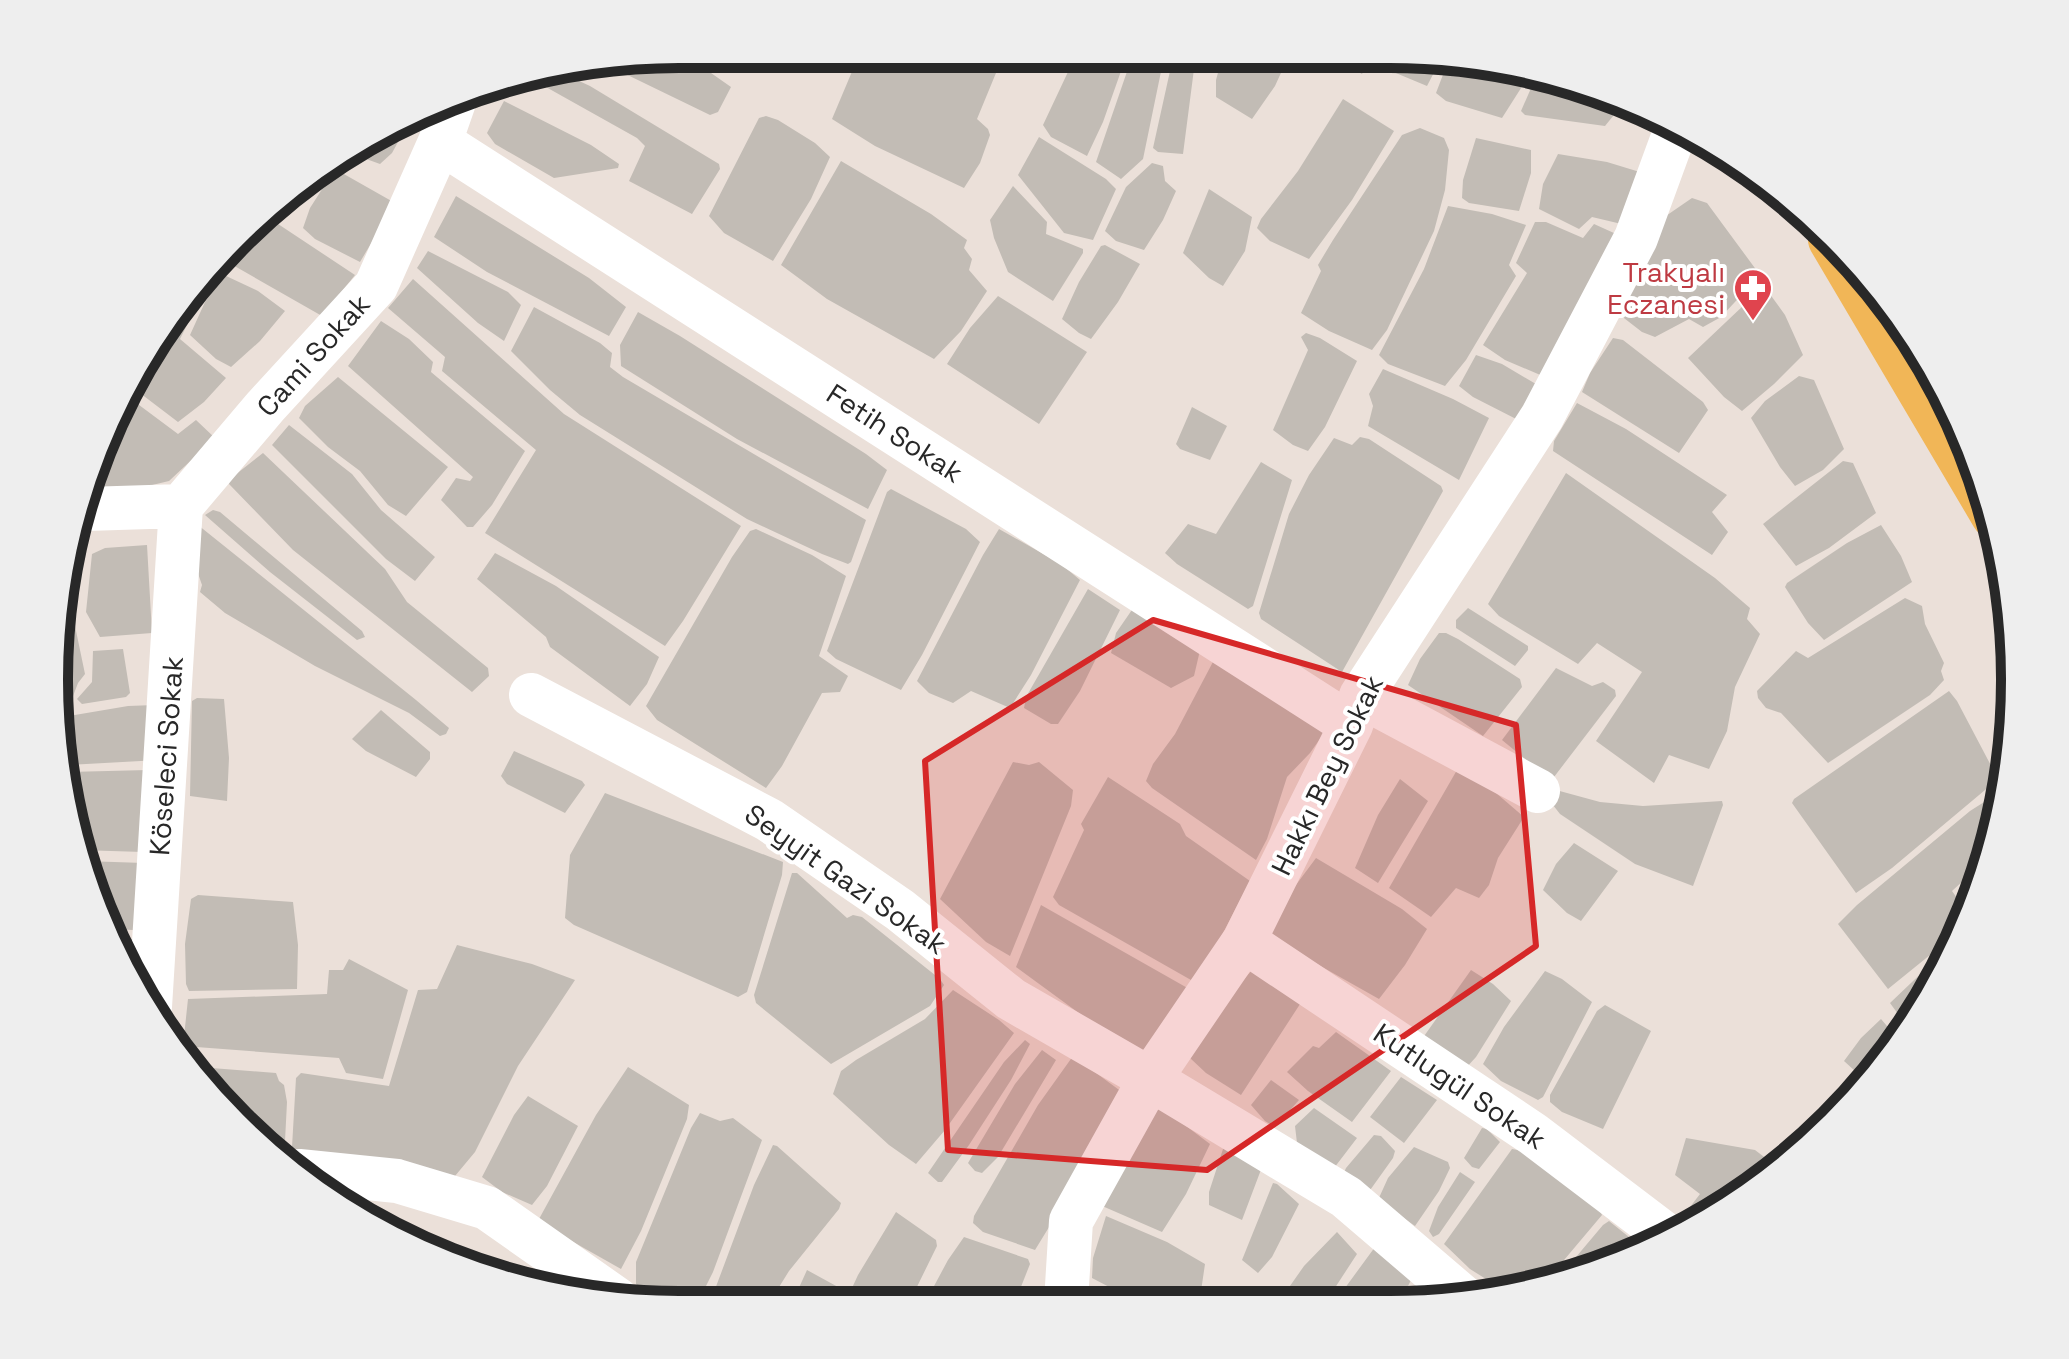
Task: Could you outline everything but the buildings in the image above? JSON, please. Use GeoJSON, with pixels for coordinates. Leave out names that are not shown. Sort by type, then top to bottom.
{"type":"FeatureCollection","features":[{"type":"Feature","properties":{"kind":"main road"},"geometry":{"type":"LineString","coordinates":[[1857,285],[1960,460]]}},
{"type":"Feature","properties":{"kind":"street","name":"Cami Sokak"},"geometry":{"type":"LineString","coordinates":[[181,506],[265,407],[376,286],[450,113]]}},
{"type":"Feature","properties":{"kind":"street","name":"Hakkı Bey Sokak"},"geometry":{"type":"LineString","coordinates":[[1067,1291],[1071,1221],[1150,1079],[1244,941],[1356,710],[1542,417],[1636,238],[1673,138]]}},
{"type":"Feature","properties":{"kind":"street","name":"Fetih Sokak"},"geometry":{"type":"LineString","coordinates":[[440,142],[1356,710],[1538,791]]}},
{"type":"Feature","properties":{"kind":"street"},"geometry":{"type":"LineString","coordinates":[[93,509],[181,506]]}},
{"type":"Feature","properties":{"kind":"street","name":"Köseleci Sokak"},"geometry":{"type":"LineString","coordinates":[[151,987],[181,506]]}},
{"type":"Feature","properties":{"kind":"street","name":"Seyyit Gazi Sokak"},"geometry":{"type":"LineString","coordinates":[[531,695],[769,820],[900,910],[1011,999],[1346,1197],[1452,1288]]}},
{"type":"Feature","properties":{"kind":"street","name":"Kutlugül Sokak"},"geometry":{"type":"LineString","coordinates":[[1244,941],[1533,1134],[1658,1229]]}},
{"type":"Feature","properties":{"kind":"street"},"geometry":{"type":"LineString","coordinates":[[318,1173],[397,1181],[487,1208],[597,1286]]}},
{"type":"Feature","properties":{"kind":"highlighted area"},"geometry":{"type":"Polygon","coordinates":[[[1153,620],[1516,725],[1536,946],[1207,1170],[948,1150],[925,761],[1153,620]]]}},
{"type":"Feature","properties":{"kind":"place","name":"Trakyalı Eczanesi"},"geometry":{"type":"Point","coordinates":[1753,322]}}]}
